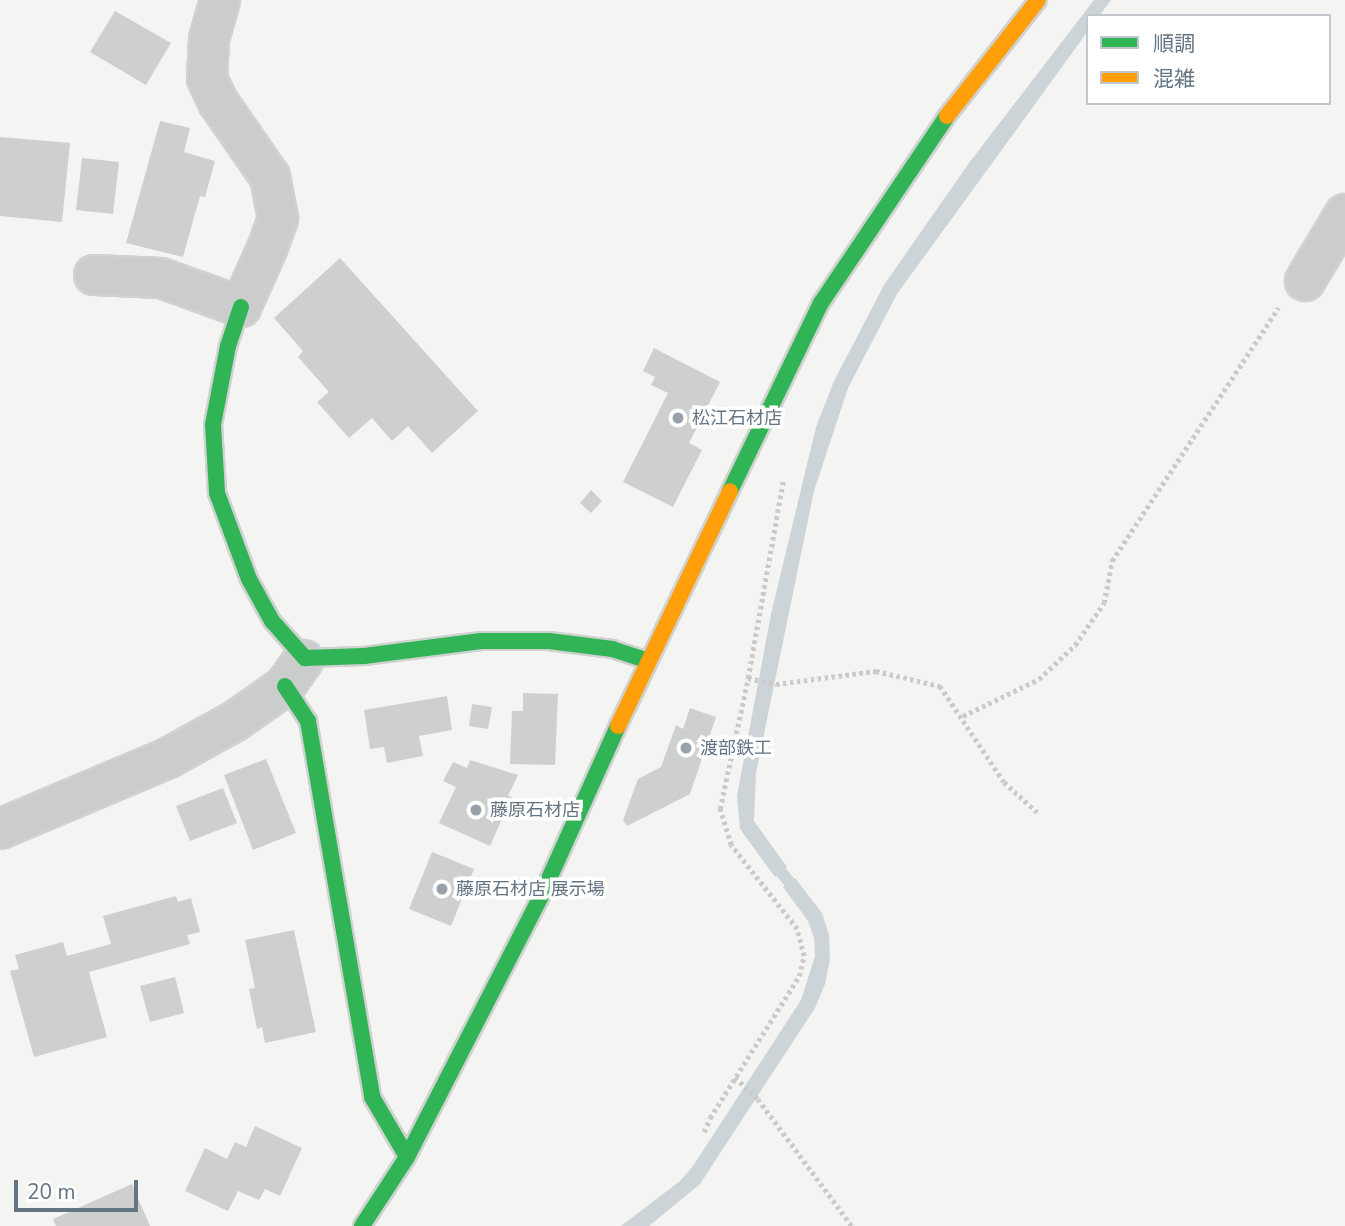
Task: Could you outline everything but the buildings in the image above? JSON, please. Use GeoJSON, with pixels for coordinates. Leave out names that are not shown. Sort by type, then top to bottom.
{"type":"FeatureCollection","features":[{"type":"Feature","properties":{"kind":"street"},"geometry":{"type":"LineString","coordinates":[[220,0],[209,39],[207,78],[218,102],[270,177],[278,218],[228,346],[213,425],[217,493],[249,579],[295,672],[308,720],[372,1097],[407,1157]]}},
{"type":"Feature","properties":{"kind":"street"},"geometry":{"type":"LineString","coordinates":[[362,1226],[407,1157],[543,892],[649,661],[821,303],[925,145],[1038,0]]}},
{"type":"Feature","properties":{"kind":"street"},"geometry":{"type":"LineString","coordinates":[[1305,281],[1345,214]]}},
{"type":"Feature","properties":{"kind":"street"},"geometry":{"type":"LineString","coordinates":[[94,275],[161,278],[241,307]]}},
{"type":"Feature","properties":{"kind":"street"},"geometry":{"type":"LineString","coordinates":[[0,829],[168,758],[235,721],[295,672],[364,656],[481,641],[549,641],[612,649],[649,661]]}},
{"type":"Feature","properties":{"kind":"path"},"geometry":{"type":"LineString","coordinates":[[963,716],[1039,679],[1075,645],[1104,603],[1112,561],[1272,313],[1305,281]]}},
{"type":"Feature","properties":{"kind":"path"},"geometry":{"type":"LineString","coordinates":[[704,1132],[799,976],[804,956],[797,929],[731,845],[720,808],[750,680],[784,475],[778,444],[773,436],[759,429]]}},
{"type":"Feature","properties":{"kind":"path"},"geometry":{"type":"LineString","coordinates":[[750,680],[776,684],[876,671],[940,686],[963,716],[1004,782],[1037,812]]}},
{"type":"Feature","properties":{"kind":"path"},"geometry":{"type":"LineString","coordinates":[[736,1077],[758,1099],[852,1226]]}},
{"type":"Feature","properties":{"kind":"shaded area"},"geometry":{"type":"Polygon","coordinates":[[[1094,0],[1111,0],[1100,14],[1086,14],[1086,34],[897,294],[848,388],[814,491],[756,773],[754,821],[787,867],[775,877],[740,829],[737,796],[771,614],[816,427],[834,381],[884,285],[969,163],[1094,0]]]}},
{"type":"Feature","properties":{"kind":"shaded area"},"geometry":{"type":"Polygon","coordinates":[[[795,878],[822,913],[829,935],[830,959],[825,984],[815,1008],[700,1184],[649,1226],[621,1226],[680,1181],[693,1166],[801,1000],[815,956],[814,938],[808,921],[783,887],[795,878]]]}},
{"type":"Feature","properties":{"kind":"waterway"},"geometry":{"type":"LineString","coordinates":[[772,861],[800,895]]}},
{"type":"Feature","properties":{"kind":"traffic: fast"},"geometry":{"type":"LineString","coordinates":[[730,491],[821,303],[947,116]]}},
{"type":"Feature","properties":{"kind":"traffic: fast"},"geometry":{"type":"LineString","coordinates":[[241,307],[228,346],[213,425],[217,493],[249,579],[272,621],[305,658],[364,656],[481,641],[549,641],[612,649],[648,661]]}},
{"type":"Feature","properties":{"kind":"traffic: fast"},"geometry":{"type":"LineString","coordinates":[[285,686],[308,721],[372,1097],[407,1157]]}},
{"type":"Feature","properties":{"kind":"traffic: fast"},"geometry":{"type":"LineString","coordinates":[[362,1226],[407,1157],[543,892],[618,726]]}},
{"type":"Feature","properties":{"kind":"traffic: slow"},"geometry":{"type":"LineString","coordinates":[[947,116],[1038,0]]}},
{"type":"Feature","properties":{"kind":"traffic: slow"},"geometry":{"type":"LineString","coordinates":[[618,726],[730,491]]}},
{"type":"Feature","properties":{"kind":"place","name":"松江石材店"},"geometry":{"type":"Point","coordinates":[678,418]}},
{"type":"Feature","properties":{"kind":"place","name":"渡部鉄工"},"geometry":{"type":"Point","coordinates":[686,748]}},
{"type":"Feature","properties":{"kind":"place","name":"藤原石材店"},"geometry":{"type":"Point","coordinates":[476,810]}},
{"type":"Feature","properties":{"kind":"place","name":"藤原石材店 展示場"},"geometry":{"type":"Point","coordinates":[442,889]}}]}
